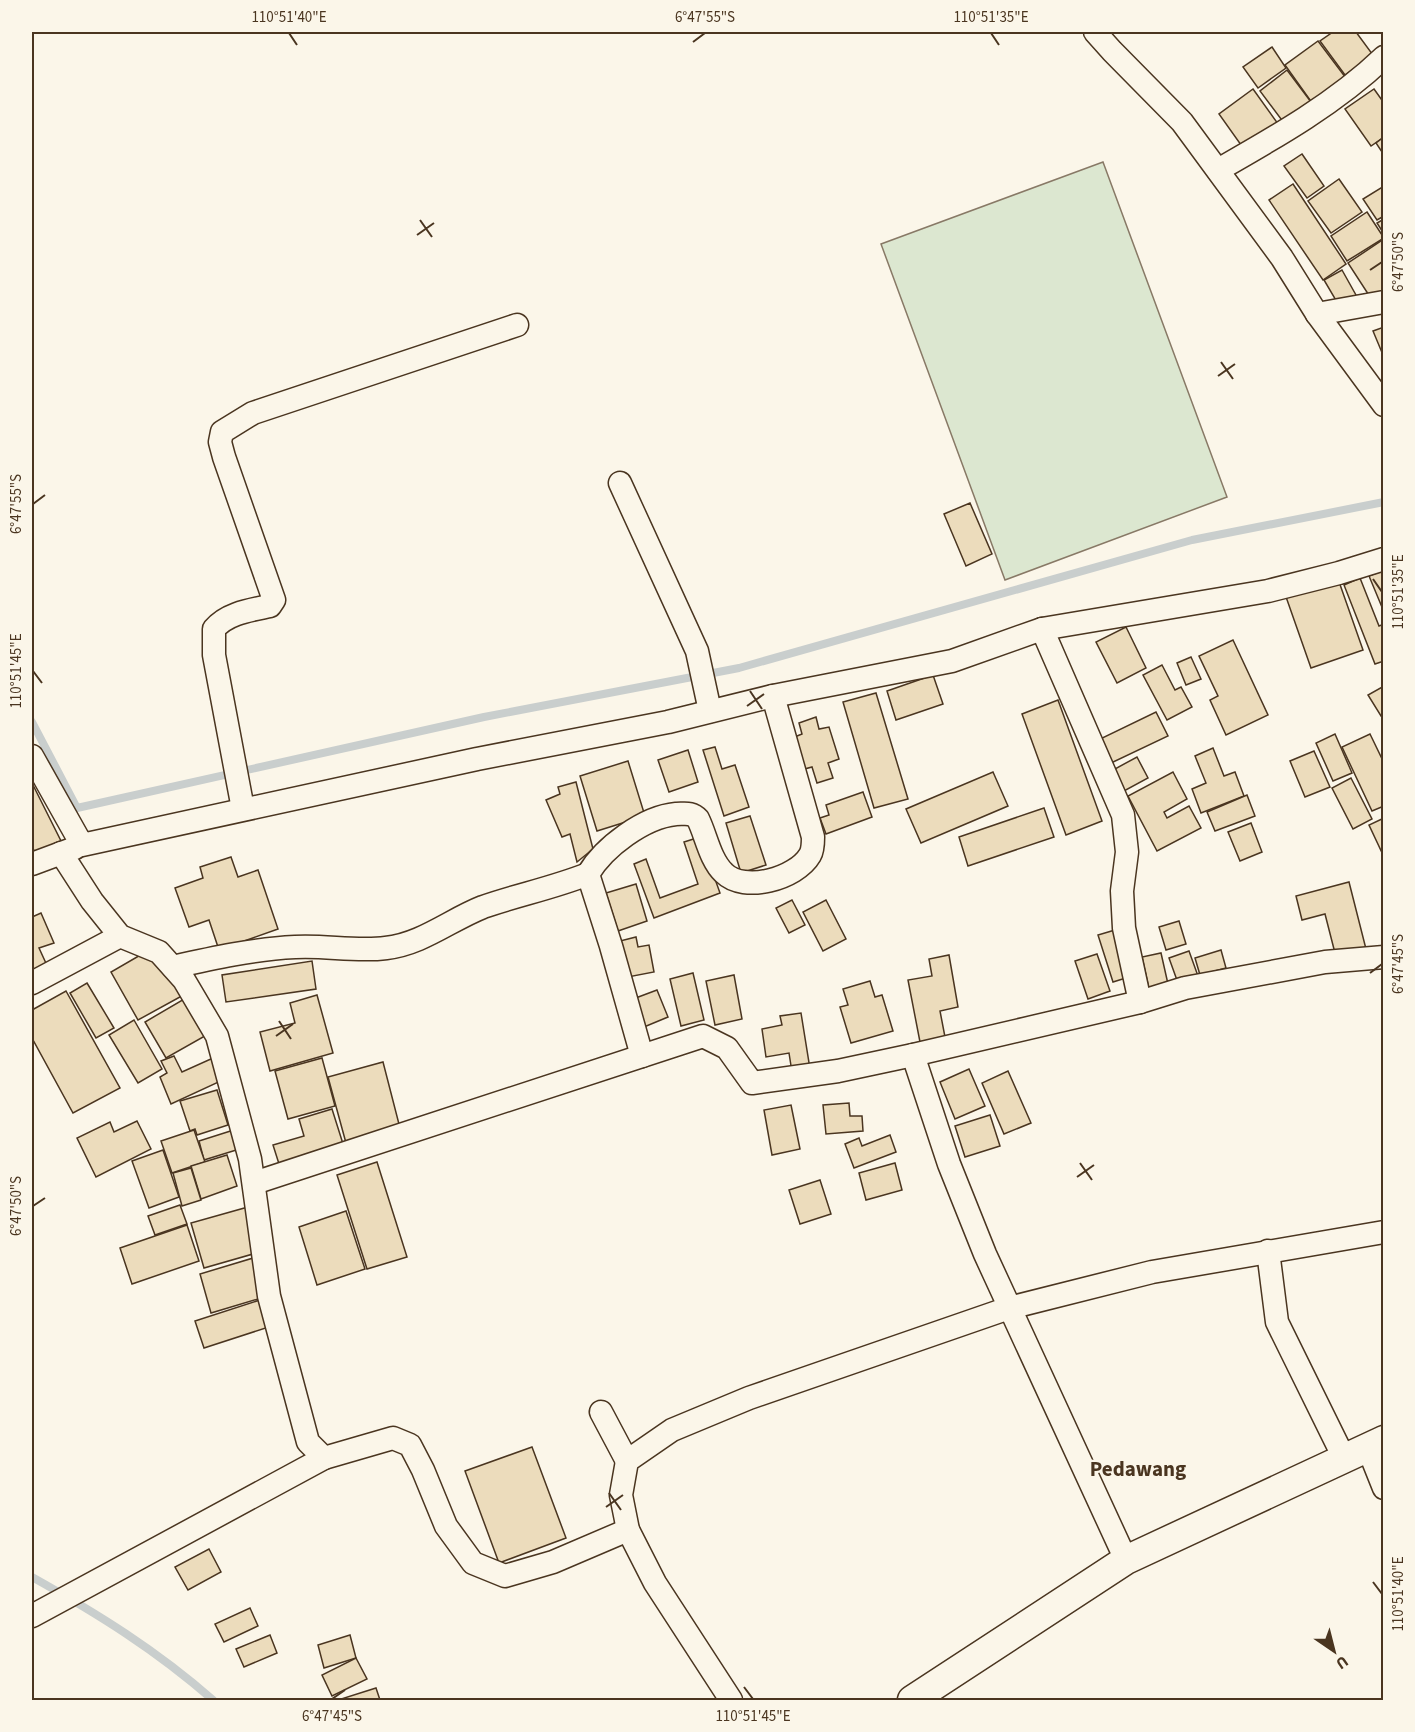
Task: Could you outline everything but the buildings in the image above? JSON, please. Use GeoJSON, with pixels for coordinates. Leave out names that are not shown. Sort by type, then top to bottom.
{"type":"FeatureCollection","features":[{"type":"Feature","properties":{"kind":"street"},"geometry":{"type":"LineString","coordinates":[[1095,32],[1182,122],[1282,258],[1317,314],[1383,405]]}},
{"type":"Feature","properties":{"kind":"street"},"geometry":{"type":"LineString","coordinates":[[1218,170],[1270,140],[1358,81],[1383,57]]}},
{"type":"Feature","properties":{"kind":"street"},"geometry":{"type":"LineString","coordinates":[[1317,314],[1383,302]]}},
{"type":"Feature","properties":{"kind":"street"},"geometry":{"type":"LineString","coordinates":[[242,799],[214,655],[214,629],[221,621],[244,612],[270,606],[274,600],[224,457],[220,442],[222,432],[253,413],[517,325]]}},
{"type":"Feature","properties":{"kind":"street"},"geometry":{"type":"LineString","coordinates":[[620,483],[701,661],[708,702]]}},
{"type":"Feature","properties":{"kind":"street"},"geometry":{"type":"LineString","coordinates":[[32,864],[82,845],[242,799],[477,759],[668,722],[708,702],[773,696],[952,661],[1042,629],[1268,591],[1383,559]]}},
{"type":"Feature","properties":{"kind":"street"},"geometry":{"type":"LineString","coordinates":[[1042,629],[1123,814],[1127,852],[1122,891],[1124,928],[1140,1002]]}},
{"type":"Feature","properties":{"kind":"street"},"geometry":{"type":"LineString","coordinates":[[173,967],[225,956],[292,947],[387,948],[432,934],[480,909],[507,899],[561,885],[588,874],[600,858],[621,839],[665,815],[694,814],[718,866],[725,875],[755,884],[776,879],[797,868],[810,856],[813,837],[773,696]]}},
{"type":"Feature","properties":{"kind":"street"},"geometry":{"type":"LineString","coordinates":[[32,756],[82,845]]}},
{"type":"Feature","properties":{"kind":"street"},"geometry":{"type":"LineString","coordinates":[[61,853],[92,901],[120,936],[159,952],[173,967],[184,980],[217,1036],[250,1159],[269,1296],[308,1442],[324,1458]]}},
{"type":"Feature","properties":{"kind":"street"},"geometry":{"type":"LineString","coordinates":[[588,874],[642,1056]]}},
{"type":"Feature","properties":{"kind":"street"},"geometry":{"type":"LineString","coordinates":[[32,983],[120,936]]}},
{"type":"Feature","properties":{"kind":"street"},"geometry":{"type":"LineString","coordinates":[[254,1182],[704,1036],[727,1048],[752,1083],[838,1071],[913,1055],[1140,1002],[1196,985],[1325,962],[1383,957]]}},
{"type":"Feature","properties":{"kind":"street"},"geometry":{"type":"LineString","coordinates":[[913,1055],[949,1164],[1009,1308],[1126,1560]]}},
{"type":"Feature","properties":{"kind":"street"},"geometry":{"type":"LineString","coordinates":[[627,1461],[672,1430],[749,1398],[1009,1308],[1152,1272],[1383,1232]]}},
{"type":"Feature","properties":{"kind":"street"},"geometry":{"type":"LineString","coordinates":[[1268,1251],[1277,1322],[1365,1449],[1383,1488]]}},
{"type":"Feature","properties":{"kind":"street"},"geometry":{"type":"LineString","coordinates":[[601,1412],[627,1461],[621,1495],[628,1530],[655,1583],[731,1701]]}},
{"type":"Feature","properties":{"kind":"street"},"geometry":{"type":"LineString","coordinates":[[32,1616],[324,1458],[393,1438],[410,1445],[446,1526],[473,1563],[506,1576],[553,1562],[628,1530]]}},
{"type":"Feature","properties":{"kind":"street"},"geometry":{"type":"LineString","coordinates":[[912,1701],[1126,1560],[1365,1449]]}},
{"type":"Feature","properties":{"kind":"green space"},"geometry":{"type":"Polygon","coordinates":[[[1103,162],[1227,497],[1005,580],[881,244],[1103,162]]]}},
{"type":"Feature","properties":{"kind":"waterway"},"geometry":{"type":"LineString","coordinates":[[32,722],[77,808],[484,717],[739,668],[1192,540],[1384,502]]}},
{"type":"Feature","properties":{"kind":"waterway"},"geometry":{"type":"LineString","coordinates":[[32,1577],[126,1634],[170,1665],[213,1700]]}},
{"type":"Feature","properties":{"kind":"district","name":"Pedawang"},"geometry":{"type":"Point","coordinates":[1138,1469]}}]}
